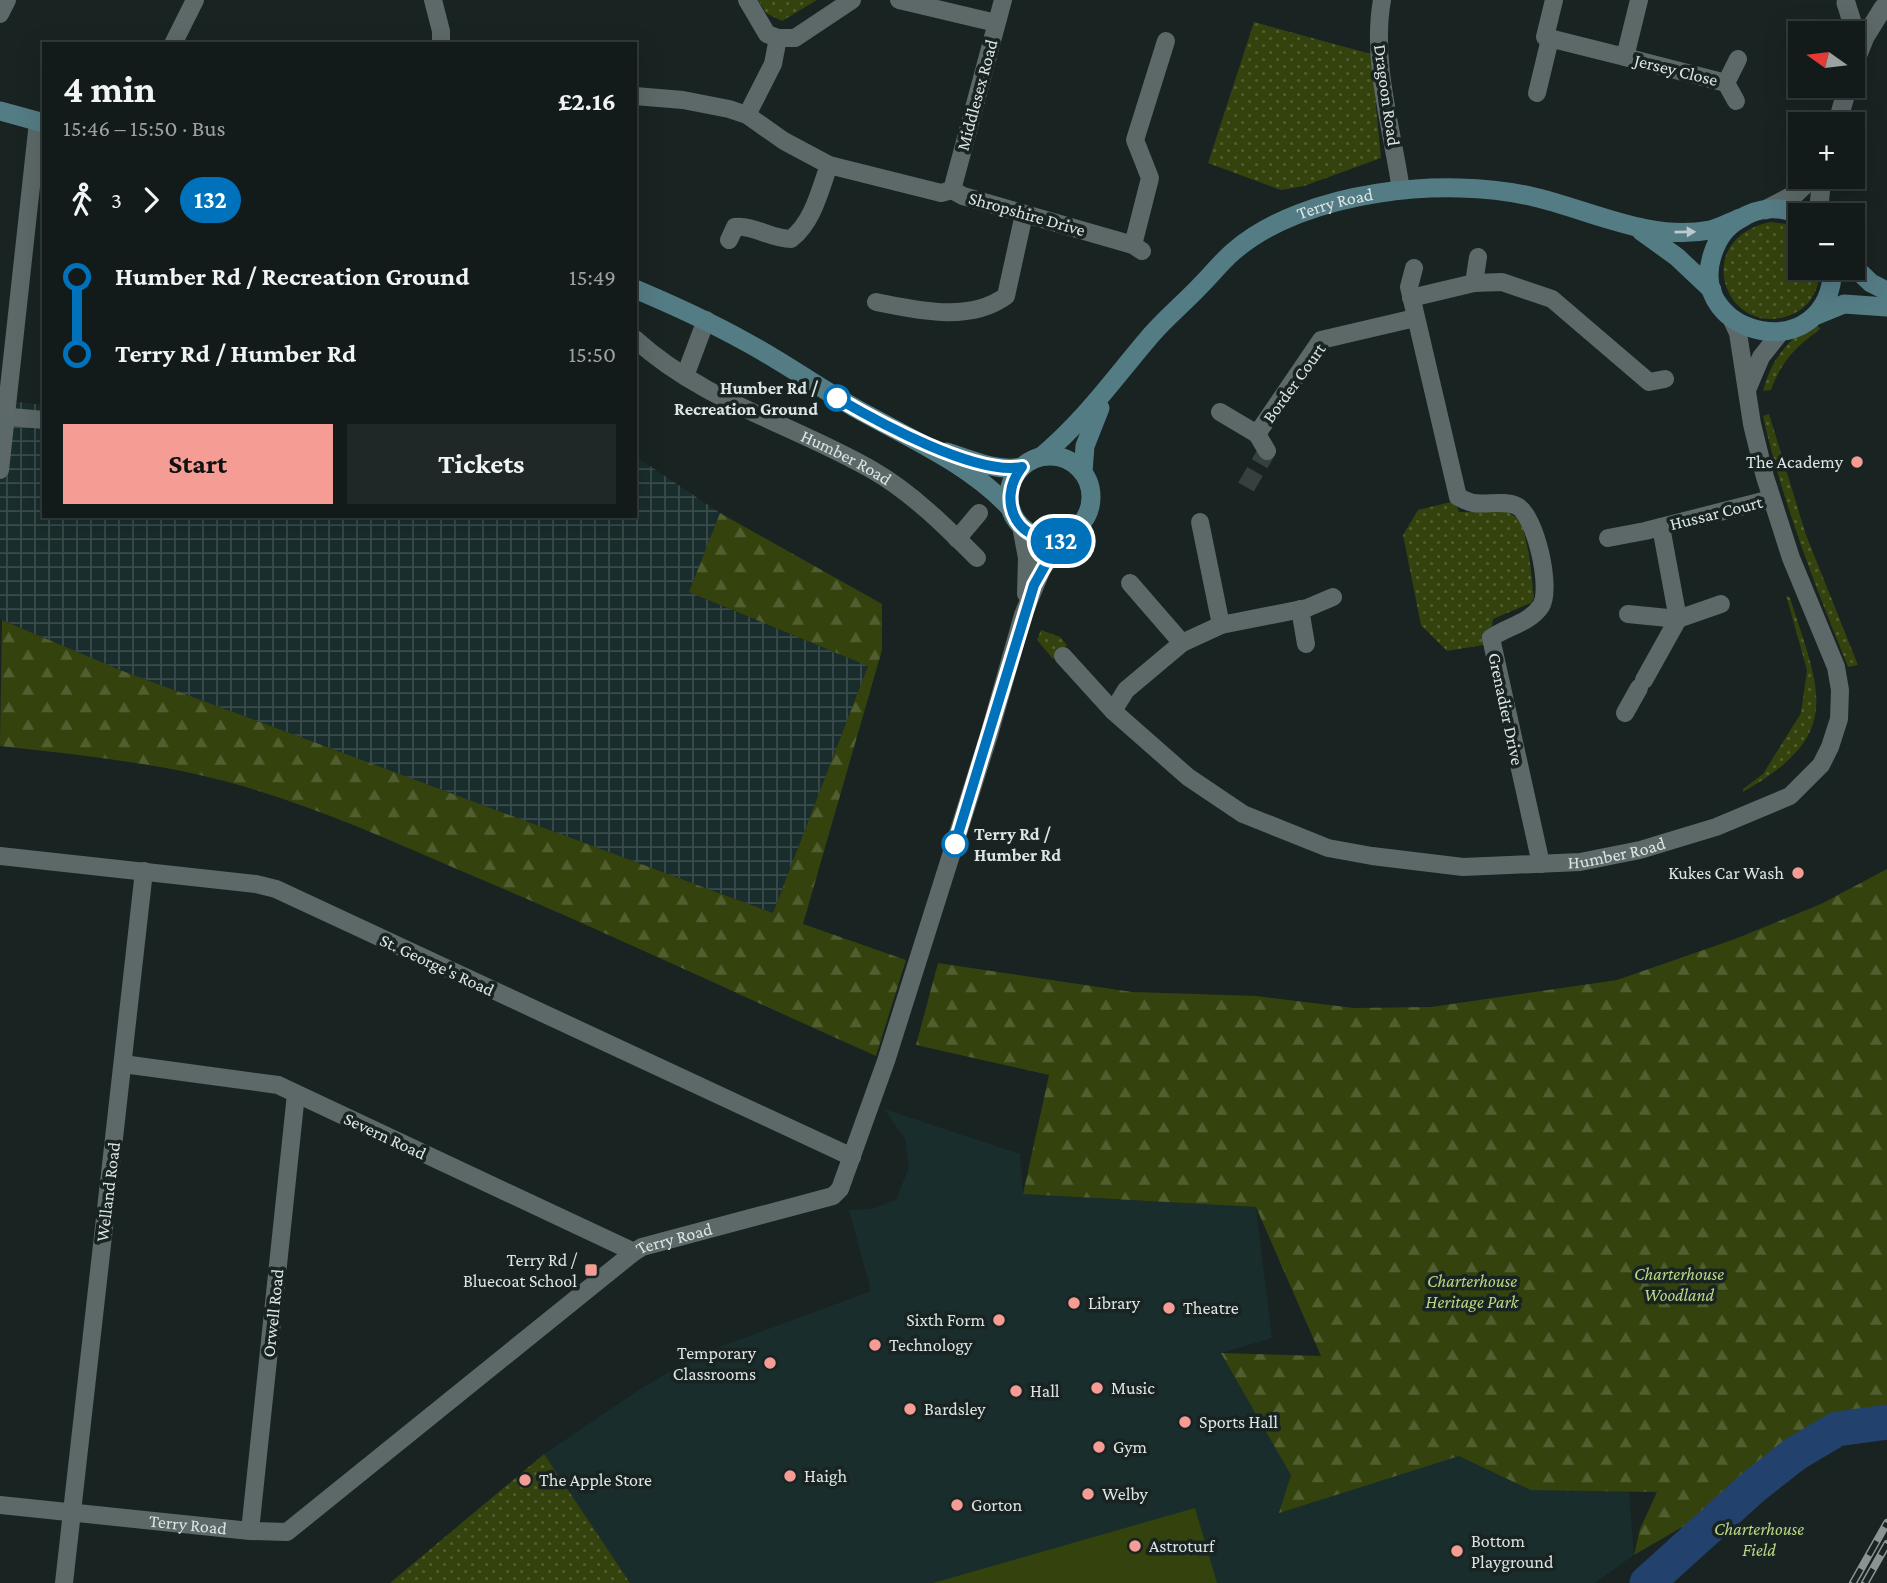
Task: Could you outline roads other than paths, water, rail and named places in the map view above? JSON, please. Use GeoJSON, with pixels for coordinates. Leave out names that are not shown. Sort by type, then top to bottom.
{"type":"FeatureCollection","features":[{"type":"Feature","properties":{"kind":"main road"},"geometry":{"type":"LineString","coordinates":[[0,111],[41,122]]}},
{"type":"Feature","properties":{"kind":"main road","name":"Terry Road"},"geometry":{"type":"LineString","coordinates":[[1042,456],[1075,426],[1107,391],[1153,332],[1235,250],[1268,229],[1294,217],[1354,199],[1401,190],[1451,187],[1511,193],[1571,206],[1663,232],[1690,233],[1712,230],[1765,210]]}},
{"type":"Feature","properties":{"kind":"main road"},"geometry":{"type":"LineString","coordinates":[[1765,210],[1788,210]]}},
{"type":"Feature","properties":{"kind":"main road"},"geometry":{"type":"LineString","coordinates":[[1712,290],[1710,262],[1717,242],[1726,228],[1740,219]]}},
{"type":"Feature","properties":{"kind":"main road","name":"Terry Road"},"geometry":{"type":"LineString","coordinates":[[1629,224],[1667,249],[1712,290],[1731,318]]}},
{"type":"Feature","properties":{"kind":"main road"},"geometry":{"type":"LineString","coordinates":[[1865,277],[1887,291]]}},
{"type":"Feature","properties":{"kind":"main road"},"geometry":{"type":"LineString","coordinates":[[1817,315],[1828,300],[1833,280]]}},
{"type":"Feature","properties":{"kind":"main road"},"geometry":{"type":"LineString","coordinates":[[637,290],[706,320],[853,407],[923,444],[983,484],[1011,509],[1021,526],[1039,537],[1066,535],[1084,522],[1091,506],[1090,485],[1083,472],[1064,458],[1042,456],[1022,467],[1012,469],[995,467],[923,444]]}},
{"type":"Feature","properties":{"kind":"main road"},"geometry":{"type":"LineString","coordinates":[[1731,318],[1749,329],[1780,333],[1799,327],[1817,315],[1844,304],[1887,307]]}},
{"type":"Feature","properties":{"kind":"main road","name":"Terry Road"},"geometry":{"type":"LineString","coordinates":[[1083,472],[1088,434],[1107,391]]}},
{"type":"Feature","properties":{"kind":"main road"},"geometry":{"type":"LineString","coordinates":[[1011,509],[1011,484],[1022,467]]}},
{"type":"Feature","properties":{"kind":"street"},"geometry":{"type":"LineString","coordinates":[[0,14],[7,0]]}},
{"type":"Feature","properties":{"kind":"street"},"geometry":{"type":"LineString","coordinates":[[174,42],[195,0]]}},
{"type":"Feature","properties":{"kind":"street"},"geometry":{"type":"LineString","coordinates":[[433,0],[441,42]]}},
{"type":"Feature","properties":{"kind":"street"},"geometry":{"type":"LineString","coordinates":[[747,0],[761,28],[766,34],[778,38],[795,38],[852,0]]}},
{"type":"Feature","properties":{"kind":"street"},"geometry":{"type":"LineString","coordinates":[[899,0],[996,23]]}},
{"type":"Feature","properties":{"kind":"street","name":"Middlesex Road"},"geometry":{"type":"LineString","coordinates":[[953,190],[1003,0]]}},
{"type":"Feature","properties":{"kind":"street","name":"Dragoon Road"},"geometry":{"type":"LineString","coordinates":[[1382,0],[1379,16],[1380,65],[1401,190]]}},
{"type":"Feature","properties":{"kind":"street"},"geometry":{"type":"LineString","coordinates":[[1537,93],[1550,39],[1545,37],[1554,0]]}},
{"type":"Feature","properties":{"kind":"street","name":"Jersey Close"},"geometry":{"type":"LineString","coordinates":[[1625,57],[1639,0]]}},
{"type":"Feature","properties":{"kind":"street"},"geometry":{"type":"LineString","coordinates":[[1844,1],[1861,11],[1885,7]]}},
{"type":"Feature","properties":{"kind":"street"},"geometry":{"type":"LineString","coordinates":[[1844,1],[1852,21]]}},
{"type":"Feature","properties":{"kind":"street"},"geometry":{"type":"LineString","coordinates":[[1866,36],[1885,7]]}},
{"type":"Feature","properties":{"kind":"street"},"geometry":{"type":"LineString","coordinates":[[747,115],[773,64],[778,38]]}},
{"type":"Feature","properties":{"kind":"street","name":"Jersey Close"},"geometry":{"type":"LineString","coordinates":[[1550,39],[1726,83],[1735,101]]}},
{"type":"Feature","properties":{"kind":"street","name":"Shropshire Drive"},"geometry":{"type":"LineString","coordinates":[[637,96],[712,104],[747,115],[784,141],[829,165],[941,193],[953,190],[963,196],[1138,248],[1150,178],[1135,141],[1166,41]]}},
{"type":"Feature","properties":{"kind":"street","name":"Jersey Close"},"geometry":{"type":"LineString","coordinates":[[1726,83],[1738,59]]}},
{"type":"Feature","properties":{"kind":"street"},"geometry":{"type":"LineString","coordinates":[[0,470],[3,416],[41,122]]}},
{"type":"Feature","properties":{"kind":"street"},"geometry":{"type":"LineString","coordinates":[[729,240],[735,227],[743,226],[778,239],[791,240],[799,233],[812,210],[829,165]]}},
{"type":"Feature","properties":{"kind":"street"},"geometry":{"type":"LineString","coordinates":[[1765,210],[1800,189]]}},
{"type":"Feature","properties":{"kind":"street"},"geometry":{"type":"LineString","coordinates":[[876,302],[930,312],[993,305],[1006,296],[1024,214]]}},
{"type":"Feature","properties":{"kind":"street"},"geometry":{"type":"LineString","coordinates":[[1474,283],[1478,257]]}},
{"type":"Feature","properties":{"kind":"street","name":"Grenadier Drive"},"geometry":{"type":"LineString","coordinates":[[1414,268],[1409,287],[1411,298],[1458,497],[1472,503],[1515,505],[1526,514],[1540,554],[1546,594],[1540,608],[1525,620],[1491,638],[1541,864]]}},
{"type":"Feature","properties":{"kind":"street"},"geometry":{"type":"LineString","coordinates":[[1411,298],[1474,283],[1502,282],[1552,299],[1649,382],[1665,379]]}},
{"type":"Feature","properties":{"kind":"street","name":"Border Court"},"geometry":{"type":"LineString","coordinates":[[1257,434],[1321,340],[1415,318]]}},
{"type":"Feature","properties":{"kind":"street","name":"Humber Road"},"geometry":{"type":"LineString","coordinates":[[1063,656],[1113,711],[1188,776],[1243,814],[1328,848],[1463,867],[1580,862],[1640,850],[1730,822],[1790,796],[1821,765],[1830,747],[1839,719],[1840,691],[1836,667],[1791,558],[1771,499],[1752,424],[1738,333],[1731,318]]}},
{"type":"Feature","properties":{"kind":"street"},"geometry":{"type":"LineString","coordinates":[[685,376],[706,320]]}},
{"type":"Feature","properties":{"kind":"street"},"geometry":{"type":"LineString","coordinates":[[1747,390],[1761,357],[1780,333]]}},
{"type":"Feature","properties":{"kind":"street","name":"Humber Road"},"geometry":{"type":"LineString","coordinates":[[637,340],[685,376],[732,403],[876,471],[920,505],[977,558]]}},
{"type":"Feature","properties":{"kind":"street","name":"Border Court"},"geometry":{"type":"LineString","coordinates":[[1220,412],[1257,434],[1267,451]]}},
{"type":"Feature","properties":{"kind":"street"},"geometry":{"type":"LineString","coordinates":[[3,416],[42,420]]}},
{"type":"Feature","properties":{"kind":"street","name":"Hussar Court"},"geometry":{"type":"LineString","coordinates":[[1608,538],[1771,499]]}},
{"type":"Feature","properties":{"kind":"street"},"geometry":{"type":"LineString","coordinates":[[957,539],[979,513]]}},
{"type":"Feature","properties":{"kind":"street"},"geometry":{"type":"LineString","coordinates":[[1200,522],[1222,625]]}},
{"type":"Feature","properties":{"kind":"street","name":"Terry Road"},"geometry":{"type":"LineString","coordinates":[[1021,526],[1028,579],[1023,615]]}},
{"type":"Feature","properties":{"kind":"street","name":"Hussar Court"},"geometry":{"type":"LineString","coordinates":[[1661,527],[1678,619]]}},
{"type":"Feature","properties":{"kind":"street","name":"Terry Road"},"geometry":{"type":"LineString","coordinates":[[0,1505],[282,1533],[293,1528],[642,1247],[833,1196],[840,1189],[886,1061],[989,735],[1023,615],[1042,569],[1066,535]]}},
{"type":"Feature","properties":{"kind":"street"},"geometry":{"type":"LineString","coordinates":[[1130,583],[1182,643]]}},
{"type":"Feature","properties":{"kind":"street"},"geometry":{"type":"LineString","coordinates":[[1113,711],[1126,690],[1182,643],[1222,625],[1300,609],[1333,597]]}},
{"type":"Feature","properties":{"kind":"street"},"geometry":{"type":"LineString","coordinates":[[1628,614],[1678,619],[1721,604]]}},
{"type":"Feature","properties":{"kind":"street"},"geometry":{"type":"LineString","coordinates":[[1300,609],[1306,644]]}},
{"type":"Feature","properties":{"kind":"street"},"geometry":{"type":"LineString","coordinates":[[1625,713],[1678,619]]}},
{"type":"Feature","properties":{"kind":"street","name":"St. George's Road"},"geometry":{"type":"LineString","coordinates":[[0,856],[256,884],[275,889],[852,1157]]}},
{"type":"Feature","properties":{"kind":"street","name":"Welland Road"},"geometry":{"type":"LineString","coordinates":[[64,1583],[144,871]]}},
{"type":"Feature","properties":{"kind":"street","name":"Severn Road"},"geometry":{"type":"LineString","coordinates":[[123,1064],[278,1085],[634,1252]]}},
{"type":"Feature","properties":{"kind":"street","name":"Orwell Road"},"geometry":{"type":"LineString","coordinates":[[250,1531],[296,1094]]}},
{"type":"Feature","properties":{"kind":"waterway"},"geometry":{"type":"LineString","coordinates":[[1647,1583],[1753,1487],[1795,1454],[1837,1429],[1887,1422]]}},
{"type":"Feature","properties":{"kind":"tunnel"},"geometry":{"type":"LineString","coordinates":[[1246,487],[1267,451]]}},
{"type":"Feature","properties":{"kind":"railway"},"geometry":{"type":"LineString","coordinates":[[1853,1583],[1887,1523]]}},
{"type":"Feature","properties":{"kind":"railway"},"geometry":{"type":"LineString","coordinates":[[1865,1583],[1887,1544]]}},
{"type":"Feature","properties":{"kind":"place","name":"Humber Rd / Recreation Ground"},"geometry":{"type":"Point","coordinates":[837,398]}},
{"type":"Feature","properties":{"kind":"place","name":"The Academy"},"geometry":{"type":"Point","coordinates":[1857,462]}},
{"type":"Feature","properties":{"kind":"place","name":"Terry Rd / Humber Rd"},"geometry":{"type":"Point","coordinates":[955,844]}},
{"type":"Feature","properties":{"kind":"place","name":"Kukes Car Wash"},"geometry":{"type":"Point","coordinates":[1798,873]}},
{"type":"Feature","properties":{"kind":"place","name":"Terry Rd / Bluecoat School"},"geometry":{"type":"Point","coordinates":[591,1270]}},
{"type":"Feature","properties":{"kind":"place","name":"Library"},"geometry":{"type":"Point","coordinates":[1074,1303]}},
{"type":"Feature","properties":{"kind":"place","name":"Theatre"},"geometry":{"type":"Point","coordinates":[1169,1308]}},
{"type":"Feature","properties":{"kind":"place","name":"Sixth Form"},"geometry":{"type":"Point","coordinates":[999,1320]}},
{"type":"Feature","properties":{"kind":"place","name":"Technology"},"geometry":{"type":"Point","coordinates":[875,1345]}},
{"type":"Feature","properties":{"kind":"place","name":"Temporary Classrooms"},"geometry":{"type":"Point","coordinates":[770,1363]}},
{"type":"Feature","properties":{"kind":"place","name":"Music"},"geometry":{"type":"Point","coordinates":[1097,1388]}},
{"type":"Feature","properties":{"kind":"place","name":"Hall"},"geometry":{"type":"Point","coordinates":[1016,1391]}},
{"type":"Feature","properties":{"kind":"place","name":"Bardsley"},"geometry":{"type":"Point","coordinates":[910,1409]}},
{"type":"Feature","properties":{"kind":"place","name":"Sports Hall"},"geometry":{"type":"Point","coordinates":[1185,1422]}},
{"type":"Feature","properties":{"kind":"place","name":"Gym"},"geometry":{"type":"Point","coordinates":[1099,1447]}},
{"type":"Feature","properties":{"kind":"place","name":"Haigh"},"geometry":{"type":"Point","coordinates":[790,1476]}},
{"type":"Feature","properties":{"kind":"place","name":"The Apple Store"},"geometry":{"type":"Point","coordinates":[525,1480]}},
{"type":"Feature","properties":{"kind":"place","name":"Welby"},"geometry":{"type":"Point","coordinates":[1088,1494]}},
{"type":"Feature","properties":{"kind":"place","name":"Gorton"},"geometry":{"type":"Point","coordinates":[957,1505]}},
{"type":"Feature","properties":{"kind":"place","name":"Astroturf"},"geometry":{"type":"Point","coordinates":[1135,1546]}},
{"type":"Feature","properties":{"kind":"place","name":"Bottom Playground"},"geometry":{"type":"Point","coordinates":[1457,1551]}},
{"type":"Feature","properties":{"kind":"park label","name":"Charterhouse Woodland"},"geometry":{"type":"Point","coordinates":[1679,1284]}},
{"type":"Feature","properties":{"kind":"park label","name":"Charterhouse Heritage Park"},"geometry":{"type":"Point","coordinates":[1472,1291]}},
{"type":"Feature","properties":{"kind":"park label","name":"Charterhouse Field"},"geometry":{"type":"Point","coordinates":[1759,1539]}}]}
